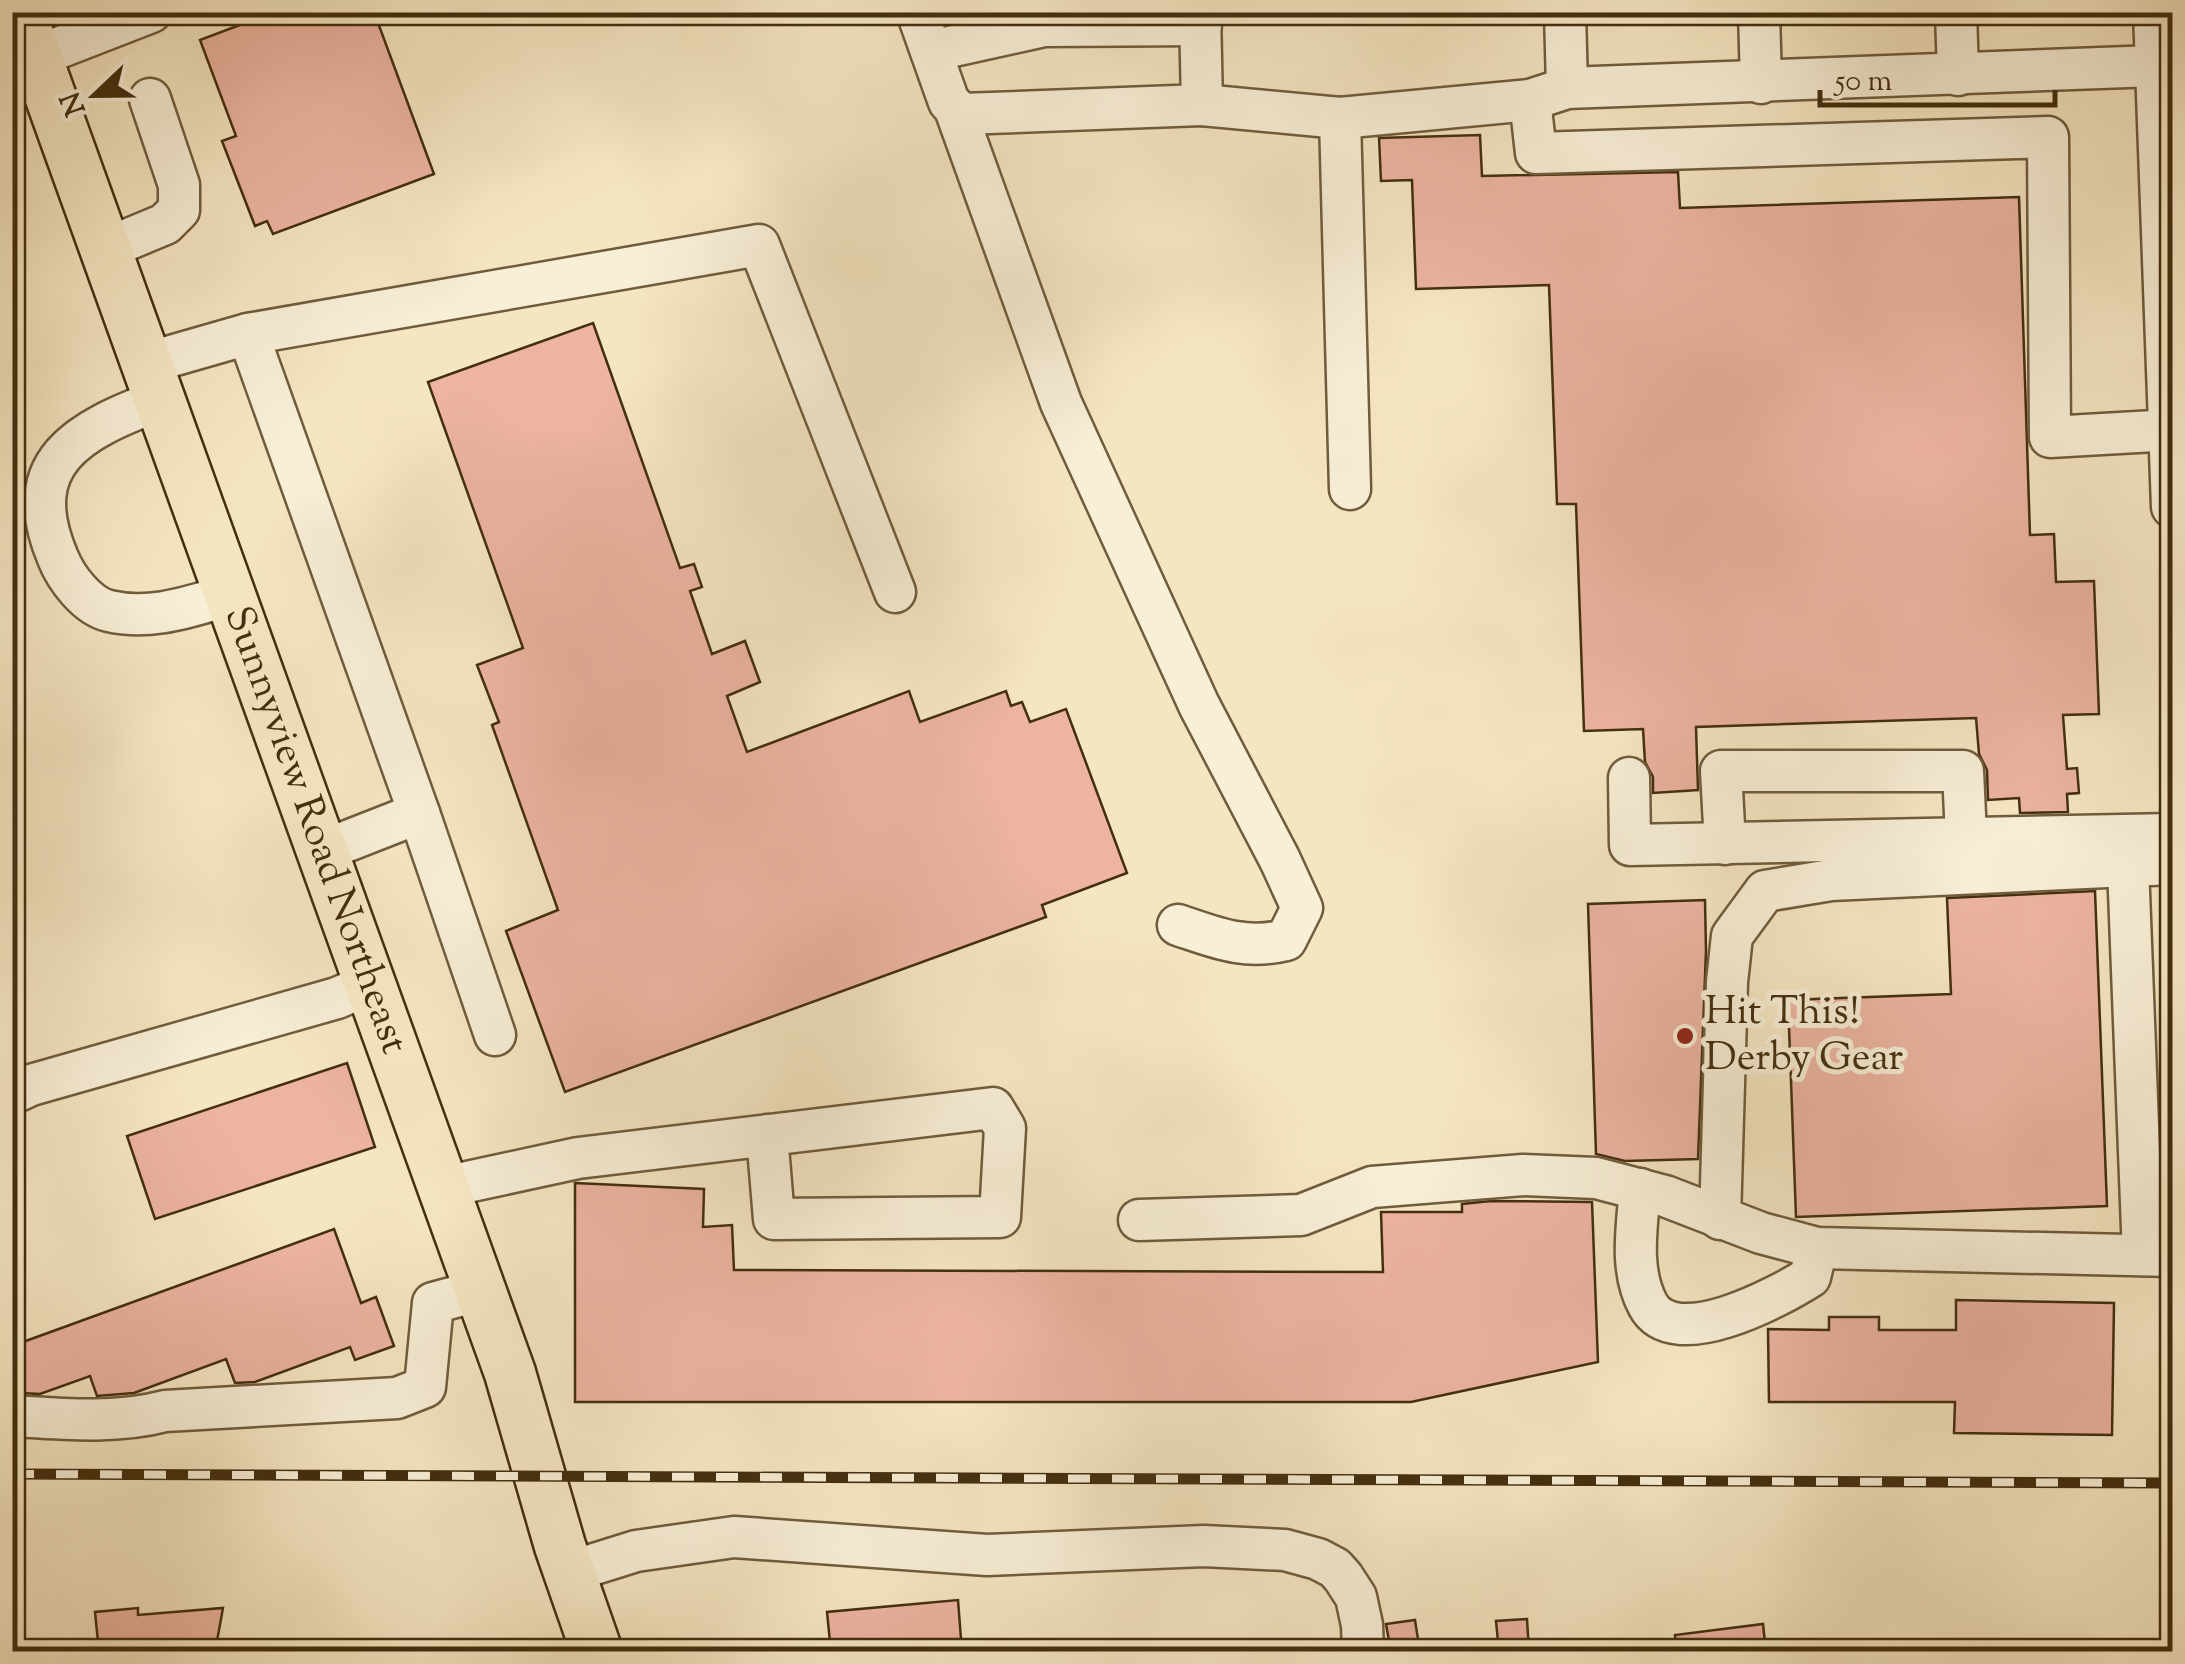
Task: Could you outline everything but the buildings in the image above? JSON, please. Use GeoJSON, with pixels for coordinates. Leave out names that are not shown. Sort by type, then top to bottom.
{"type":"FeatureCollection","features":[{"type":"Feature","properties":{"kind":"main road","name":"Sunnyview Road Northeast"},"geometry":{"type":"LineString","coordinates":[[23,45],[105,250],[444,1188],[529,1430],[596,1652]]}},
{"type":"Feature","properties":{"kind":"street"},"geometry":{"type":"LineString","coordinates":[[917,12],[949,102],[962,114],[1202,105],[1340,118],[1549,94],[2155,66]]}},
{"type":"Feature","properties":{"kind":"street"},"geometry":{"type":"LineString","coordinates":[[1565,12],[1536,153],[2048,137],[2050,437],[2172,430]]}},
{"type":"Feature","properties":{"kind":"street"},"geometry":{"type":"LineString","coordinates":[[1759,12],[1761,83]]}},
{"type":"Feature","properties":{"kind":"street"},"geometry":{"type":"LineString","coordinates":[[1956,12],[1958,75]]}},
{"type":"Feature","properties":{"kind":"street"},"geometry":{"type":"LineString","coordinates":[[2154,12],[2172,507]]}},
{"type":"Feature","properties":{"kind":"street"},"geometry":{"type":"LineString","coordinates":[[23,45],[148,13]]}},
{"type":"Feature","properties":{"kind":"street"},"geometry":{"type":"LineString","coordinates":[[931,51],[1044,26],[1201,19],[1202,105]]}},
{"type":"Feature","properties":{"kind":"street"},"geometry":{"type":"LineString","coordinates":[[105,250],[166,224],[179,210],[179,185],[150,99]]}},
{"type":"Feature","properties":{"kind":"street"},"geometry":{"type":"LineString","coordinates":[[955,109],[1061,403],[1199,706],[1302,908],[1286,940],[1261,946],[1226,941],[1178,925]]}},
{"type":"Feature","properties":{"kind":"street"},"geometry":{"type":"LineString","coordinates":[[1340,118],[1350,489]]}},
{"type":"Feature","properties":{"kind":"street"},"geometry":{"type":"LineString","coordinates":[[230,595],[143,616],[104,611],[67,579],[45,527],[44,487],[56,461],[88,432],[119,415],[153,381],[248,334],[759,246],[896,592]]}},
{"type":"Feature","properties":{"kind":"street"},"geometry":{"type":"LineString","coordinates":[[248,334],[495,1036]]}},
{"type":"Feature","properties":{"kind":"street"},"geometry":{"type":"LineString","coordinates":[[1725,844],[1721,771],[1963,771],[1966,838]]}},
{"type":"Feature","properties":{"kind":"street"},"geometry":{"type":"LineString","coordinates":[[1628,778],[1630,845],[2172,834]]}},
{"type":"Feature","properties":{"kind":"street"},"geometry":{"type":"LineString","coordinates":[[322,851],[419,813]]}},
{"type":"Feature","properties":{"kind":"street"},"geometry":{"type":"LineString","coordinates":[[1720,1219],[1726,982],[1732,936],[1766,891],[1831,880],[2172,864]]}},
{"type":"Feature","properties":{"kind":"street"},"geometry":{"type":"LineString","coordinates":[[1139,1220],[1300,1214],[1372,1186],[1523,1175],[1596,1178],[1817,1248],[2158,1256],[2155,1086],[2128,866]]}},
{"type":"Feature","properties":{"kind":"street"},"geometry":{"type":"LineString","coordinates":[[12,1094],[31,1085],[337,998],[370,984]]}},
{"type":"Feature","properties":{"kind":"street"},"geometry":{"type":"LineString","coordinates":[[444,1188],[578,1158],[767,1135],[993,1108],[1006,1128],[1000,1218],[774,1219],[767,1135]]}},
{"type":"Feature","properties":{"kind":"street"},"geometry":{"type":"LineString","coordinates":[[1640,1190],[1636,1246],[1640,1284],[1652,1311],[1674,1325],[1712,1322],[1791,1289],[1810,1278],[1817,1248]]}},
{"type":"Feature","properties":{"kind":"street"},"geometry":{"type":"LineString","coordinates":[[12,1416],[140,1418],[164,1411],[397,1398],[425,1387],[433,1303],[480,1290]]}},
{"type":"Feature","properties":{"kind":"street"},"geometry":{"type":"LineString","coordinates":[[569,1572],[636,1551],[734,1537],[988,1555],[1204,1546],[1284,1550],[1318,1559],[1335,1568],[1343,1578],[1356,1597],[1363,1652]]}},
{"type":"Feature","properties":{"kind":"railway"},"geometry":{"type":"LineString","coordinates":[[12,1474],[2172,1483]]}},
{"type":"Feature","properties":{"kind":"place","name":"Hit This! Derby Gear"},"geometry":{"type":"Point","coordinates":[1685,1036]}}]}
